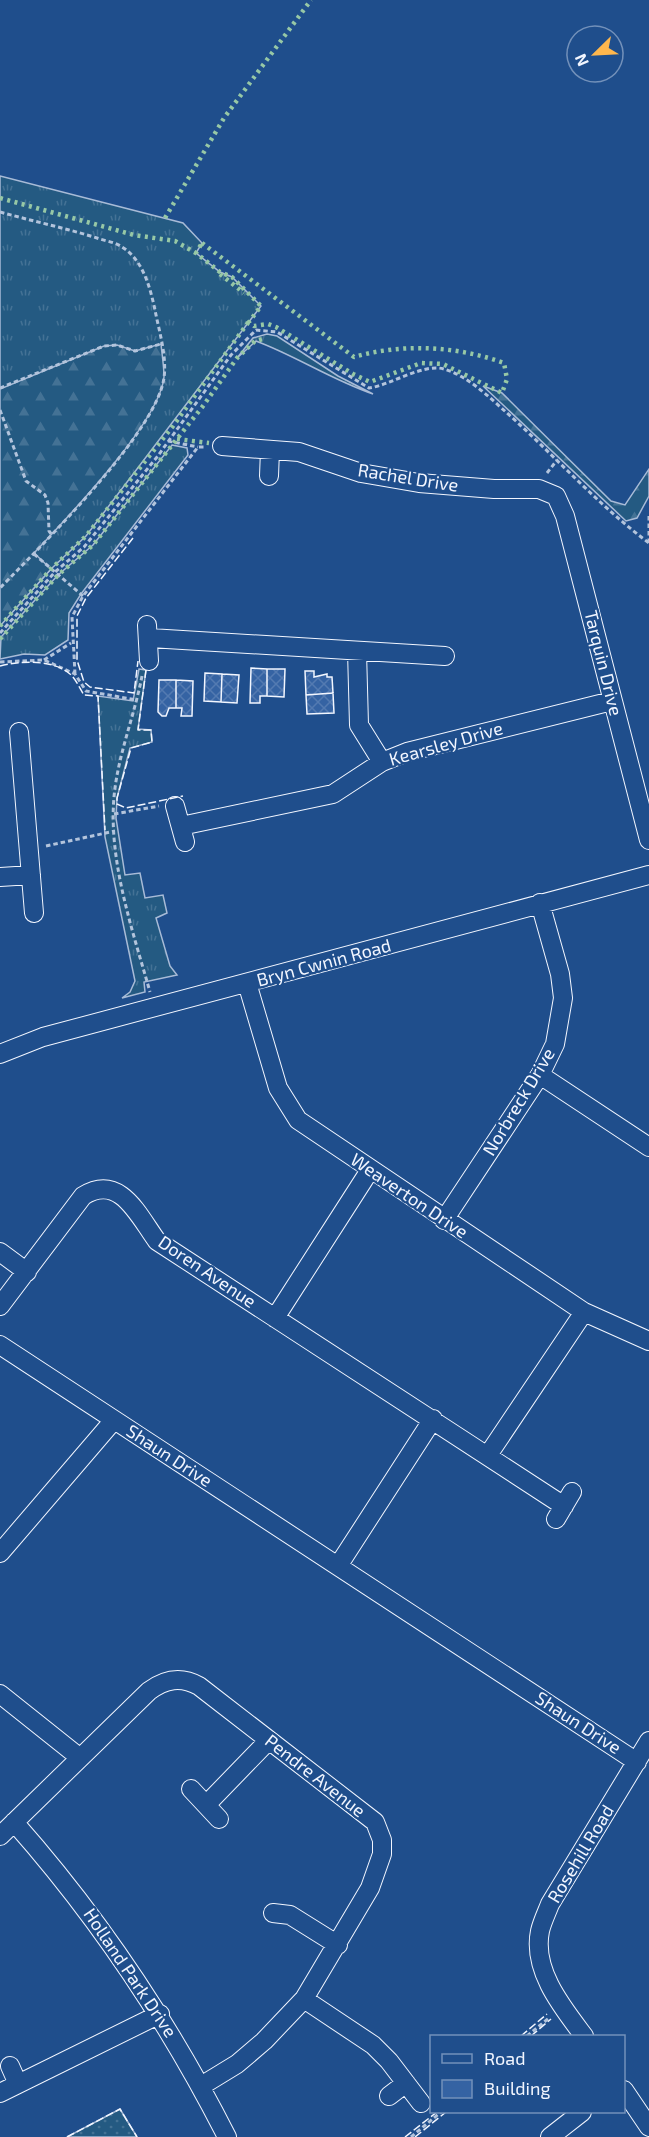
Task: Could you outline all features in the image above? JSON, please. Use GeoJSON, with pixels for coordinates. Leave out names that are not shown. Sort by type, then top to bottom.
{"type":"FeatureCollection","features":[{"type":"Feature","properties":{"kind":"street","name":"Rachel Drive"},"geometry":{"type":"LineString","coordinates":[[222,446],[299,452],[361,473],[419,483],[549,478]]}},
{"type":"Feature","properties":{"kind":"street"},"geometry":{"type":"LineString","coordinates":[[269,476],[270,450]]}},
{"type":"Feature","properties":{"kind":"street","name":"Tarquin Drive"},"geometry":{"type":"LineString","coordinates":[[549,478],[562,505],[649,840]]}},
{"type":"Feature","properties":{"kind":"street"},"geometry":{"type":"LineString","coordinates":[[149,661],[148,632],[357,651],[446,656]]}},
{"type":"Feature","properties":{"kind":"street"},"geometry":{"type":"LineString","coordinates":[[357,651],[359,725],[382,762]]}},
{"type":"Feature","properties":{"kind":"street","name":"Kearsley Drive"},"geometry":{"type":"LineString","coordinates":[[175,806],[183,834],[333,794],[382,762],[407,752],[612,701]]}},
{"type":"Feature","properties":{"kind":"street"},"geometry":{"type":"LineString","coordinates":[[19,732],[34,912]]}},
{"type":"Feature","properties":{"kind":"street"},"geometry":{"type":"LineString","coordinates":[[0,877],[31,875]]}},
{"type":"Feature","properties":{"kind":"street","name":"Bryn Cwnin Road"},"geometry":{"type":"LineString","coordinates":[[0,1054],[43,1037],[649,875]]}},
{"type":"Feature","properties":{"kind":"street","name":"Norbreck Drive"},"geometry":{"type":"LineString","coordinates":[[444,1220],[540,1075],[555,1044],[563,998],[560,974],[540,903]]}},
{"type":"Feature","properties":{"kind":"street","name":"Weaverton Drive"},"geometry":{"type":"LineString","coordinates":[[247,983],[278,1088],[298,1120],[584,1312],[649,1341]]}},
{"type":"Feature","properties":{"kind":"street"},"geometry":{"type":"LineString","coordinates":[[540,1075],[649,1147]]}},
{"type":"Feature","properties":{"kind":"street","name":"Doren Avenue"},"geometry":{"type":"LineString","coordinates":[[275,1318],[370,1170]]}},
{"type":"Feature","properties":{"kind":"street","name":"Doren Avenue"},"geometry":{"type":"LineString","coordinates":[[0,1306],[83,1196],[94,1189],[106,1187],[127,1199],[157,1241],[564,1506]]}},
{"type":"Feature","properties":{"kind":"street"},"geometry":{"type":"LineString","coordinates":[[0,1252],[27,1272]]}},
{"type":"Feature","properties":{"kind":"street"},"geometry":{"type":"LineString","coordinates":[[488,1455],[584,1312]]}},
{"type":"Feature","properties":{"kind":"street","name":"Shaun Drive"},"geometry":{"type":"LineString","coordinates":[[0,1345],[637,1761]]}},
{"type":"Feature","properties":{"kind":"street"},"geometry":{"type":"LineString","coordinates":[[338,1566],[433,1419]]}},
{"type":"Feature","properties":{"kind":"street"},"geometry":{"type":"LineString","coordinates":[[0,1553],[114,1420]]}},
{"type":"Feature","properties":{"kind":"street","name":"Pendre Avenue"},"geometry":{"type":"LineString","coordinates":[[0,1836],[166,1672],[199,1686],[375,1822],[382,1840],[382,1854],[370,1888],[304,1999],[264,2042],[237,2064],[201,2086]]}},
{"type":"Feature","properties":{"kind":"street"},"geometry":{"type":"LineString","coordinates":[[0,1694],[79,1757]]}},
{"type":"Feature","properties":{"kind":"street"},"geometry":{"type":"LineString","coordinates":[[206,1805],[269,1740]]}},
{"type":"Feature","properties":{"kind":"street","name":"Rosehill Road"},"geometry":{"type":"LineString","coordinates":[[583,2035],[562,2007],[550,1984],[541,1959],[540,1932],[550,1904],[649,1741]]}},
{"type":"Feature","properties":{"kind":"street"},"geometry":{"type":"LineString","coordinates":[[191,1789],[219,1819]]}},
{"type":"Feature","properties":{"kind":"street","name":"Holland Park Drive"},"geometry":{"type":"LineString","coordinates":[[14,1822],[85,1906],[160,2014],[227,2137]]}},
{"type":"Feature","properties":{"kind":"street"},"geometry":{"type":"LineString","coordinates":[[273,1913],[290,1915],[338,1945]]}},
{"type":"Feature","properties":{"kind":"street"},"geometry":{"type":"LineString","coordinates":[[304,1999],[373,2045],[421,2103]]}},
{"type":"Feature","properties":{"kind":"street"},"geometry":{"type":"LineString","coordinates":[[0,2093],[160,2014]]}},
{"type":"Feature","properties":{"kind":"street"},"geometry":{"type":"LineString","coordinates":[[10,2066],[18,2084]]}},
{"type":"Feature","properties":{"kind":"street"},"geometry":{"type":"LineString","coordinates":[[389,2096],[406,2083]]}},
{"type":"Feature","properties":{"kind":"street"},"geometry":{"type":"LineString","coordinates":[[625,2091],[649,2127]]}},
{"type":"Feature","properties":{"kind":"street"},"geometry":{"type":"LineString","coordinates":[[550,2137],[581,2113]]}},
{"type":"Feature","properties":{"kind":"path"},"geometry":{"type":"LineString","coordinates":[[0,212],[64,227],[121,246],[128,252],[144,272],[161,344],[164,378],[156,403],[131,440],[70,517],[0,588]]}},
{"type":"Feature","properties":{"kind":"path"},"geometry":{"type":"LineString","coordinates":[[0,388],[104,346],[117,345],[135,351],[161,344]]}},
{"type":"Feature","properties":{"kind":"path"},"geometry":{"type":"LineString","coordinates":[[0,410],[26,482],[45,495],[48,503],[49,531],[52,535]]}},
{"type":"Feature","properties":{"kind":"path"},"geometry":{"type":"LineString","coordinates":[[168,441],[198,447],[222,446]]}},
{"type":"Feature","properties":{"kind":"path"},"geometry":{"type":"LineString","coordinates":[[137,700],[86,691],[75,674],[72,617],[82,596],[198,447]]}},
{"type":"Feature","properties":{"kind":"path"},"geometry":{"type":"LineString","coordinates":[[649,515],[649,543]]}},
{"type":"Feature","properties":{"kind":"path"},"geometry":{"type":"LineString","coordinates":[[33,553],[82,596]]}},
{"type":"Feature","properties":{"kind":"path"},"geometry":{"type":"LineString","coordinates":[[44,660],[72,643]]}},
{"type":"Feature","properties":{"kind":"path"},"geometry":{"type":"LineString","coordinates":[[0,662],[44,660],[75,674]]}},
{"type":"Feature","properties":{"kind":"path"},"geometry":{"type":"LineString","coordinates":[[149,661],[143,672],[115,788],[114,814],[126,902],[155,1008]]}},
{"type":"Feature","properties":{"kind":"path"},"geometry":{"type":"LineString","coordinates":[[114,814],[174,803],[175,806]]}},
{"type":"Feature","properties":{"kind":"path"},"geometry":{"type":"LineString","coordinates":[[29,850],[115,831]]}},
{"type":"Feature","properties":{"kind":"path"},"geometry":{"type":"LineString","coordinates":[[529,2035],[562,2007]]}},
{"type":"Feature","properties":{"kind":"path"},"geometry":{"type":"LineString","coordinates":[[411,2137],[440,2113]]}},
{"type":"Feature","properties":{"kind":"green space"},"geometry":{"type":"Polygon","coordinates":[[[0,176],[183,223],[202,243],[196,253],[220,272],[232,277],[261,306],[86,536],[51,569],[0,626],[0,176]]]}},
{"type":"Feature","properties":{"kind":"green space"},"geometry":{"type":"Polygon","coordinates":[[[267,334],[277,336],[338,376],[373,394],[256,341],[237,358],[253,338],[267,334]]]}},
{"type":"Feature","properties":{"kind":"green space"},"geometry":{"type":"Polygon","coordinates":[[[161,344],[164,377],[159,396],[146,419],[109,469],[34,553],[51,569],[0,626],[0,389],[104,346],[117,345],[135,351],[161,344]]]}},
{"type":"Feature","properties":{"kind":"green space"},"geometry":{"type":"Polygon","coordinates":[[[483,386],[502,393],[611,501],[625,505],[649,469],[649,496],[637,518],[626,521],[483,386]]]}},
{"type":"Feature","properties":{"kind":"green space"},"geometry":{"type":"Polygon","coordinates":[[[172,445],[187,448],[188,455],[81,594],[69,613],[68,640],[45,655],[24,654],[0,659],[1,637],[58,575],[93,545],[172,445]]]}},
{"type":"Feature","properties":{"kind":"green space"},"geometry":{"type":"Polygon","coordinates":[[[139,669],[146,670],[138,729],[151,730],[152,742],[130,748],[117,798],[116,818],[125,875],[140,873],[145,898],[163,895],[167,913],[156,918],[170,966],[177,975],[144,982],[145,992],[122,998],[130,992],[135,981],[105,837],[98,696],[133,701],[139,669]]]}},
{"type":"Feature","properties":{"kind":"green space"},"geometry":{"type":"Polygon","coordinates":[[[120,2109],[137,2137],[67,2137],[120,2109]]]}},
{"type":"Feature","properties":{"kind":"building"},"geometry":{"type":"Polygon","coordinates":[[[251,668],[267,669],[267,696],[260,696],[260,703],[250,703],[251,668]]]}},
{"type":"Feature","properties":{"kind":"building"},"geometry":{"type":"Polygon","coordinates":[[[267,669],[285,669],[284,697],[267,696],[267,669]]]}},
{"type":"Feature","properties":{"kind":"building"},"geometry":{"type":"Polygon","coordinates":[[[305,671],[314,671],[314,677],[327,674],[327,677],[332,677],[333,693],[306,695],[305,671]]]}},
{"type":"Feature","properties":{"kind":"building"},"geometry":{"type":"Polygon","coordinates":[[[205,673],[222,674],[221,702],[204,701],[205,673]]]}},
{"type":"Feature","properties":{"kind":"building"},"geometry":{"type":"Polygon","coordinates":[[[222,674],[239,675],[237,703],[221,702],[222,674]]]}},
{"type":"Feature","properties":{"kind":"building"},"geometry":{"type":"Polygon","coordinates":[[[159,680],[176,680],[176,708],[169,708],[166,716],[158,712],[159,680]]]}},
{"type":"Feature","properties":{"kind":"building"},"geometry":{"type":"Polygon","coordinates":[[[176,680],[193,681],[192,716],[181,716],[182,708],[176,708],[176,680]]]}},
{"type":"Feature","properties":{"kind":"building"},"geometry":{"type":"Polygon","coordinates":[[[333,693],[334,713],[307,714],[306,695],[333,693]]]}},
{"type":"Feature","properties":{"kind":"hedge"},"geometry":{"type":"LineString","coordinates":[[165,218],[224,118],[311,0]]}},
{"type":"Feature","properties":{"kind":"hedge"},"geometry":{"type":"LineString","coordinates":[[0,198],[134,235],[175,241],[196,253]]}},
{"type":"Feature","properties":{"kind":"hedge"},"geometry":{"type":"LineString","coordinates":[[202,243],[354,357],[411,348],[449,350],[486,357],[504,363],[507,379],[502,393],[443,364],[421,363],[370,382],[276,327],[268,324],[254,326],[249,322],[261,306],[232,277],[220,272],[196,253],[202,243]]}},
{"type":"Feature","properties":{"kind":"hedge"},"geometry":{"type":"LineString","coordinates":[[220,274],[244,293]]}},
{"type":"Feature","properties":{"kind":"hedge"},"geometry":{"type":"LineString","coordinates":[[0,626],[51,569],[86,536],[173,426],[250,320]]}},
{"type":"Feature","properties":{"kind":"hedge"},"geometry":{"type":"LineString","coordinates":[[0,639],[58,575],[93,545],[203,406],[237,358],[255,341],[263,339]]}},
{"type":"Feature","properties":{"kind":"hedge"},"geometry":{"type":"LineString","coordinates":[[177,439],[209,443]]}},
{"type":"Feature","properties":{"kind":"fence"},"geometry":{"type":"LineString","coordinates":[[133,538],[86,598],[77,616],[77,660],[84,682],[90,687],[134,693],[138,661]]}},
{"type":"Feature","properties":{"kind":"fence"},"geometry":{"type":"LineString","coordinates":[[0,666],[26,662],[55,666],[72,676],[84,695],[98,696],[105,830]]}},
{"type":"Feature","properties":{"kind":"fence"},"geometry":{"type":"LineString","coordinates":[[146,670],[138,730],[151,730],[152,742],[131,748],[117,804],[126,808],[183,796]]}},
{"type":"Feature","properties":{"kind":"fence"},"geometry":{"type":"LineString","coordinates":[[522,2035],[547,2014]]}},
{"type":"Feature","properties":{"kind":"fence"},"geometry":{"type":"LineString","coordinates":[[532,2035],[551,2019]]}},
{"type":"Feature","properties":{"kind":"fence"},"geometry":{"type":"LineString","coordinates":[[67,2137],[120,2109],[137,2137]]}},
{"type":"Feature","properties":{"kind":"fence"},"geometry":{"type":"LineString","coordinates":[[405,2137],[436,2113]]}},
{"type":"Feature","properties":{"kind":"fence"},"geometry":{"type":"LineString","coordinates":[[415,2137],[445,2113]]}}]}
